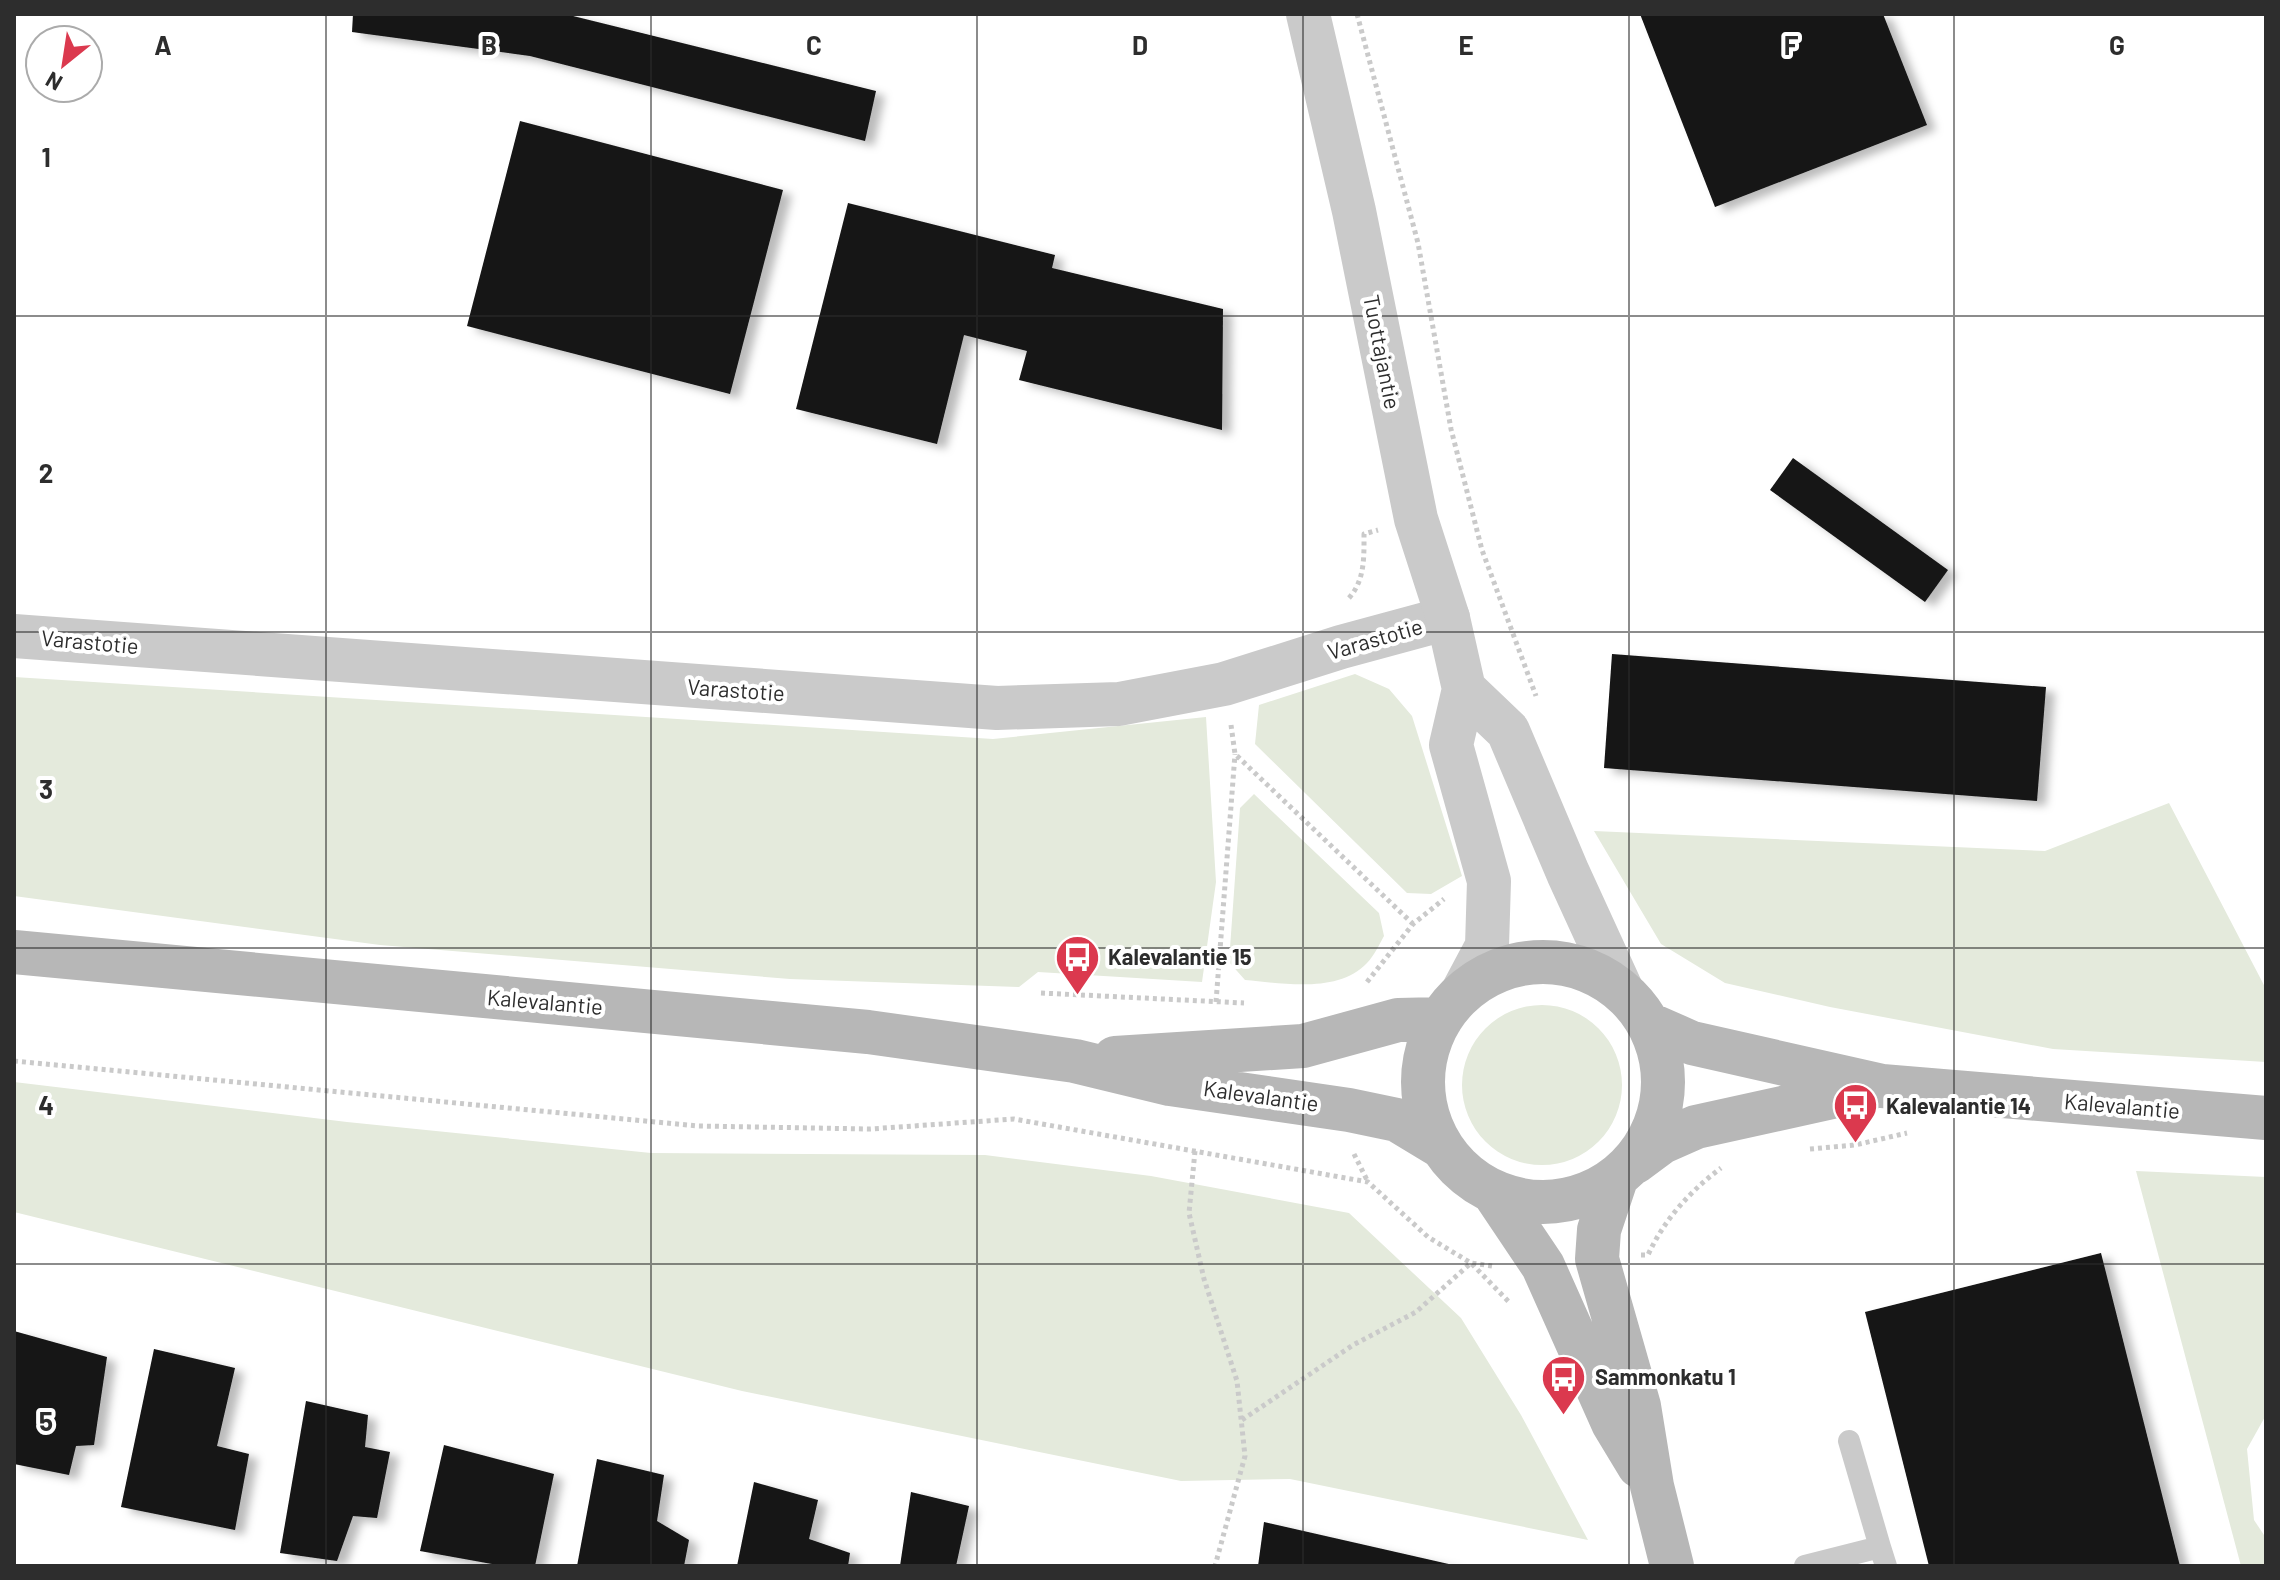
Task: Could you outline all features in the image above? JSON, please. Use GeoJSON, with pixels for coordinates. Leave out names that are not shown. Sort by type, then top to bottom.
{"type":"FeatureCollection","features":[{"type":"Feature","properties":{"kind":"main road","name":"Kalevalantie"},"geometry":{"type":"LineString","coordinates":[[14,952],[868,1032],[1075,1061],[1170,1084],[1322,1104],[1397,1120],[1440,1146]]}},
{"type":"Feature","properties":{"kind":"main road"},"geometry":{"type":"LineString","coordinates":[[1625,1170],[1588,1195],[1557,1202],[1525,1202],[1494,1193],[1464,1173],[1440,1146],[1427,1115],[1422,1082],[1427,1049],[1451,1006],[1491,973],[1524,963],[1559,962],[1592,972],[1622,991],[1649,1024],[1660,1052],[1664,1081],[1661,1110],[1651,1138],[1625,1170],[1599,1230],[1597,1259],[1639,1406],[1652,1486],[1672,1566]]}},
{"type":"Feature","properties":{"kind":"main road","name":"Kalevalantie"},"geometry":{"type":"LineString","coordinates":[[1075,1061],[1303,1046],[1451,1006]]}},
{"type":"Feature","properties":{"kind":"main road","name":"Kalevalantie"},"geometry":{"type":"LineString","coordinates":[[1649,1024],[1692,1043],[1882,1086],[2266,1118]]}},
{"type":"Feature","properties":{"kind":"main road","name":"Kalevalantie"},"geometry":{"type":"LineString","coordinates":[[1625,1170],[1662,1142],[1696,1127],[1882,1086]]}},
{"type":"Feature","properties":{"kind":"main road"},"geometry":{"type":"LineString","coordinates":[[1494,1193],[1543,1266],[1613,1423],[1652,1486]]}},
{"type":"Feature","properties":{"kind":"street","name":"Tuottajantie"},"geometry":{"type":"LineString","coordinates":[[1308,14],[1354,211],[1416,519],[1448,618],[1464,689],[1451,745],[1489,881],[1487,946],[1451,1006]]}},
{"type":"Feature","properties":{"kind":"street","name":"Varastotie"},"geometry":{"type":"LineString","coordinates":[[14,636],[997,708],[1119,704],[1224,684],[1341,647],[1448,618]]}},
{"type":"Feature","properties":{"kind":"street"},"geometry":{"type":"LineString","coordinates":[[1464,689],[1508,731],[1622,991]]}},
{"type":"Feature","properties":{"kind":"lane"},"geometry":{"type":"LineString","coordinates":[[1805,1566],[1883,1556],[1849,1441]]}},
{"type":"Feature","properties":{"kind":"path"},"geometry":{"type":"LineString","coordinates":[[1357,14],[1418,243],[1451,429],[1482,550],[1541,710]]}},
{"type":"Feature","properties":{"kind":"path"},"geometry":{"type":"LineString","coordinates":[[1041,993],[1216,1002],[1235,754]]}},
{"type":"Feature","properties":{"kind":"path"},"geometry":{"type":"LineString","coordinates":[[14,1061],[698,1126],[870,1129],[1014,1119],[1368,1182],[1428,1237],[1471,1263],[1517,1270],[1543,1266]]}},
{"type":"Feature","properties":{"kind":"path"},"geometry":{"type":"LineString","coordinates":[[1796,1150],[1855,1145],[1910,1132]]}},
{"type":"Feature","properties":{"kind":"path"},"geometry":{"type":"LineString","coordinates":[[1195,1151],[1189,1213],[1204,1279],[1237,1381],[1245,1456],[1215,1566]]}},
{"type":"Feature","properties":{"kind":"path"},"geometry":{"type":"LineString","coordinates":[[1597,1259],[1648,1255],[1659,1231],[1680,1205],[1727,1163]]}},
{"type":"Feature","properties":{"kind":"path"},"geometry":{"type":"LineString","coordinates":[[1242,1420],[1353,1345],[1416,1312],[1471,1263]]}},
{"type":"Feature","properties":{"kind":"shaded area"},"geometry":{"type":"Polygon","coordinates":[[[1355,674],[1389,689],[1412,716],[1462,876],[1431,894],[1407,893],[1255,744],[1259,705],[1355,674]]]}},
{"type":"Feature","properties":{"kind":"shaded area"},"geometry":{"type":"Polygon","coordinates":[[[14,677],[993,739],[1206,717],[1216,882],[1202,982],[1038,972],[1019,987],[790,979],[380,945],[14,896],[14,677]]]}},
{"type":"Feature","properties":{"kind":"shaded area"},"geometry":{"type":"Polygon","coordinates":[[[1254,794],[1379,913],[1384,936],[1370,960],[1355,973],[1325,983],[1276,983],[1245,980],[1229,962],[1240,808],[1254,794]]]}},
{"type":"Feature","properties":{"kind":"shaded area"},"geometry":{"type":"Polygon","coordinates":[[[2169,803],[2266,989],[2266,1062],[2053,1049],[1830,1007],[1725,983],[1661,944],[1594,831],[2045,851],[2169,803]]]}},
{"type":"Feature","properties":{"kind":"shaded area"},"geometry":{"type":"Polygon","coordinates":[[[1542,1005],[1573,1011],[1599,1028],[1616,1054],[1622,1085],[1616,1116],[1599,1142],[1573,1159],[1542,1165],[1511,1159],[1485,1142],[1468,1116],[1462,1085],[1468,1054],[1485,1028],[1511,1011],[1542,1005]]]}},
{"type":"Feature","properties":{"kind":"shaded area"},"geometry":{"type":"Polygon","coordinates":[[[14,1082],[347,1122],[651,1153],[985,1155],[1151,1176],[1349,1213],[1461,1318],[1521,1415],[1588,1540],[1290,1479],[1181,1481],[742,1391],[14,1212],[14,1082]]]}},
{"type":"Feature","properties":{"kind":"shaded area"},"geometry":{"type":"Polygon","coordinates":[[[2136,1171],[2266,1177],[2266,1415],[2247,1449],[2254,1520],[2266,1538],[2266,1566],[2241,1566],[2136,1171]]]}},
{"type":"Feature","properties":{"kind":"building"},"geometry":{"type":"Polygon","coordinates":[[[353,14],[565,14],[876,91],[865,141],[530,56],[352,32],[353,14]]]}},
{"type":"Feature","properties":{"kind":"building"},"geometry":{"type":"Polygon","coordinates":[[[1640,14],[1883,14],[1927,125],[1715,207],[1640,14]]]}},
{"type":"Feature","properties":{"kind":"building"},"geometry":{"type":"Polygon","coordinates":[[[520,121],[783,190],[730,394],[467,326],[520,121]]]}},
{"type":"Feature","properties":{"kind":"building"},"geometry":{"type":"Polygon","coordinates":[[[848,203],[1055,255],[1052,268],[1223,309],[1222,430],[1019,380],[1027,351],[964,335],[937,444],[796,409],[848,203]]]}},
{"type":"Feature","properties":{"kind":"building"},"geometry":{"type":"Polygon","coordinates":[[[1793,458],[1948,570],[1925,602],[1770,490],[1793,458]]]}},
{"type":"Feature","properties":{"kind":"building"},"geometry":{"type":"Polygon","coordinates":[[[1612,654],[2046,687],[2037,801],[1604,768],[1612,654]]]}},
{"type":"Feature","properties":{"kind":"building"},"geometry":{"type":"Polygon","coordinates":[[[2101,1253],[2180,1566],[1929,1566],[1865,1312],[2101,1253]]]}},
{"type":"Feature","properties":{"kind":"building"},"geometry":{"type":"Polygon","coordinates":[[[14,1331],[107,1357],[94,1445],[76,1446],[69,1475],[14,1464],[14,1331]]]}},
{"type":"Feature","properties":{"kind":"building"},"geometry":{"type":"Polygon","coordinates":[[[154,1349],[235,1368],[217,1446],[249,1454],[235,1530],[121,1507],[154,1349]]]}},
{"type":"Feature","properties":{"kind":"building"},"geometry":{"type":"Polygon","coordinates":[[[306,1401],[368,1415],[365,1447],[390,1452],[377,1518],[353,1516],[337,1561],[280,1553],[306,1401]]]}},
{"type":"Feature","properties":{"kind":"building"},"geometry":{"type":"Polygon","coordinates":[[[444,1445],[554,1474],[535,1566],[503,1566],[420,1551],[444,1445]]]}},
{"type":"Feature","properties":{"kind":"building"},"geometry":{"type":"Polygon","coordinates":[[[597,1459],[664,1475],[657,1521],[689,1540],[684,1566],[577,1566],[597,1459]]]}},
{"type":"Feature","properties":{"kind":"building"},"geometry":{"type":"Polygon","coordinates":[[[754,1482],[818,1500],[809,1539],[850,1553],[848,1566],[737,1566],[754,1482]]]}},
{"type":"Feature","properties":{"kind":"building"},"geometry":{"type":"Polygon","coordinates":[[[911,1492],[969,1506],[956,1566],[900,1566],[911,1492]]]}},
{"type":"Feature","properties":{"kind":"building"},"geometry":{"type":"Polygon","coordinates":[[[1264,1522],[1453,1565],[1453,1566],[1258,1566],[1264,1522]]]}},
{"type":"Feature","properties":{"kind":"place","name":"Kalevalantie 15"},"geometry":{"type":"Point","coordinates":[1077,996]}},
{"type":"Feature","properties":{"kind":"place","name":"Kalevalantie 14"},"geometry":{"type":"Point","coordinates":[1855,1145]}},
{"type":"Feature","properties":{"kind":"place","name":"Sammonkatu 1"},"geometry":{"type":"Point","coordinates":[1564,1416]}}]}
